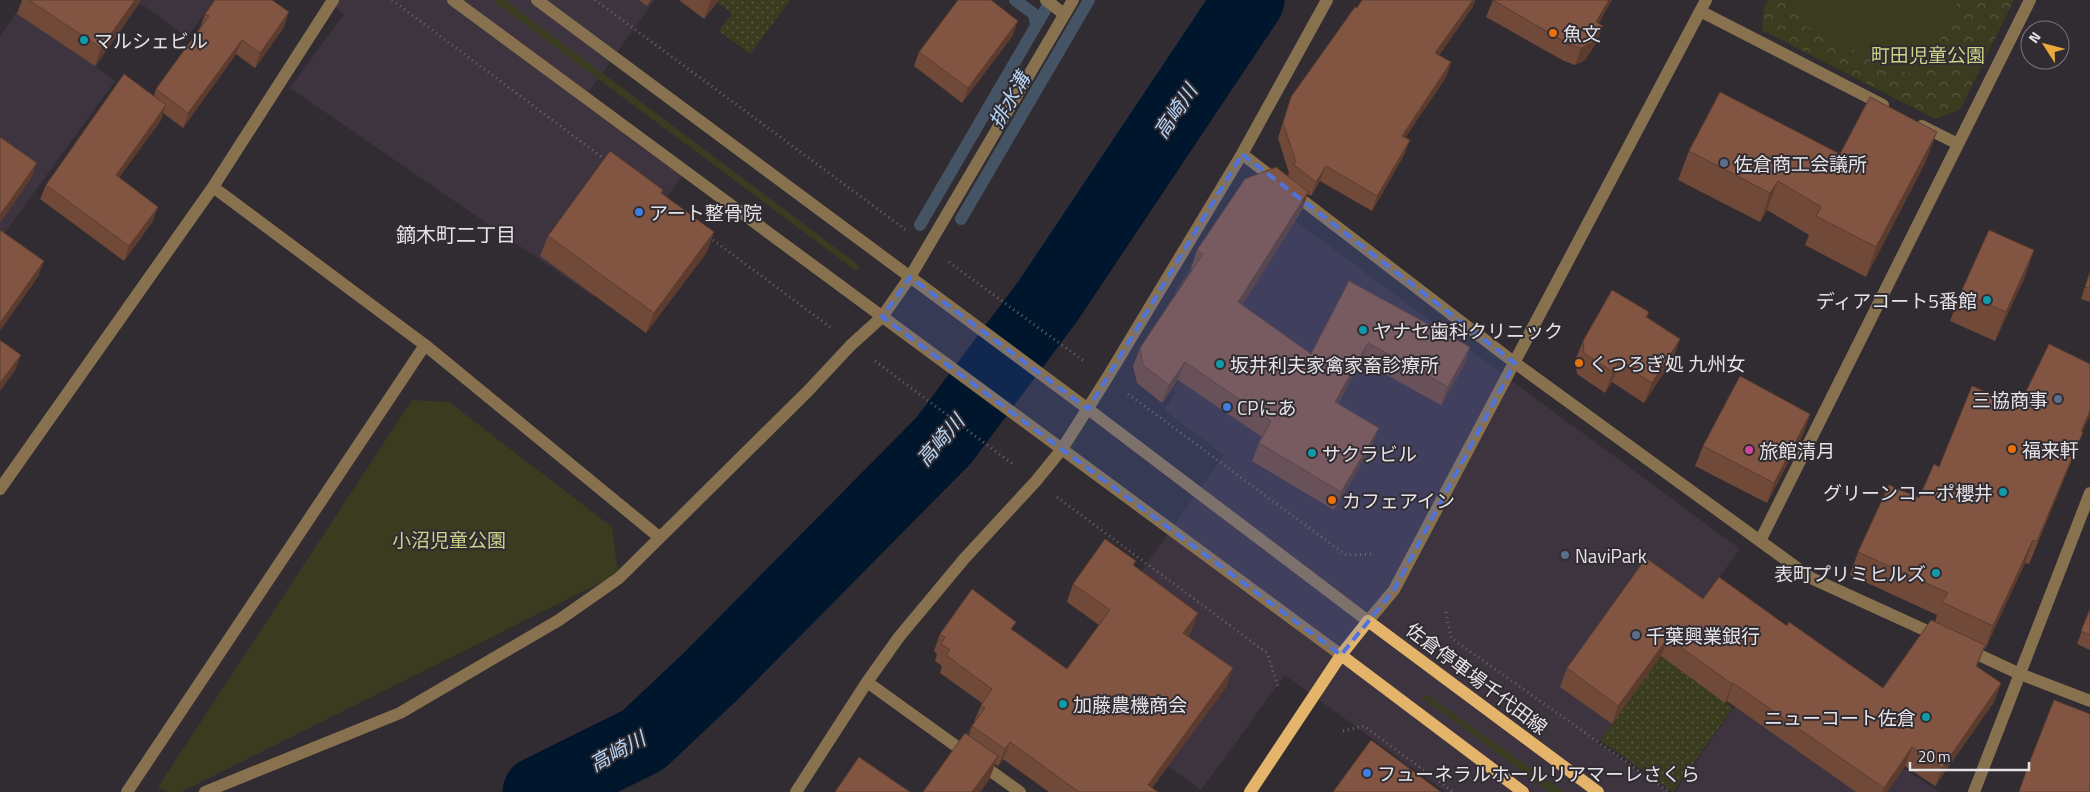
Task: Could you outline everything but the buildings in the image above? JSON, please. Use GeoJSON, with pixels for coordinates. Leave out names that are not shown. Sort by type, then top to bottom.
{"type":"FeatureCollection","features":[{"type":"Feature","properties":{"kind":"main road"},"geometry":{"type":"LineString","coordinates":[[1250,792],[1341,655],[1368,621]]}},
{"type":"Feature","properties":{"kind":"main road","name":"佐倉停車場千代田線"},"geometry":{"type":"LineString","coordinates":[[1368,621],[1598,792]]}},
{"type":"Feature","properties":{"kind":"main road"},"geometry":{"type":"LineString","coordinates":[[1341,655],[1523,792]]}},
{"type":"Feature","properties":{"kind":"street"},"geometry":{"type":"LineString","coordinates":[[0,489],[213,187],[333,0]]}},
{"type":"Feature","properties":{"kind":"street"},"geometry":{"type":"LineString","coordinates":[[453,0],[1341,655]]}},
{"type":"Feature","properties":{"kind":"street"},"geometry":{"type":"LineString","coordinates":[[537,0],[1088,409],[1368,621],[1394,590],[1703,6],[1896,112]]}},
{"type":"Feature","properties":{"kind":"street"},"geometry":{"type":"LineString","coordinates":[[1046,0],[1064,14]]}},
{"type":"Feature","properties":{"kind":"street"},"geometry":{"type":"LineString","coordinates":[[205,792],[400,714],[559,620],[619,578],[801,398],[851,345],[882,317],[910,277],[1073,0]]}},
{"type":"Feature","properties":{"kind":"street"},"geometry":{"type":"LineString","coordinates":[[796,792],[867,682],[899,637],[964,559],[1036,481],[1062,449],[1242,154],[1327,0]]}},
{"type":"Feature","properties":{"kind":"street"},"geometry":{"type":"LineString","coordinates":[[1760,541],[2030,0]]}},
{"type":"Feature","properties":{"kind":"street"},"geometry":{"type":"LineString","coordinates":[[1914,121],[1958,144]]}},
{"type":"Feature","properties":{"kind":"street"},"geometry":{"type":"LineString","coordinates":[[1242,154],[1515,363],[1811,578],[2020,674],[2090,701]]}},
{"type":"Feature","properties":{"kind":"street"},"geometry":{"type":"LineString","coordinates":[[213,187],[425,345],[659,537]]}},
{"type":"Feature","properties":{"kind":"street"},"geometry":{"type":"LineString","coordinates":[[127,792],[425,345]]}},
{"type":"Feature","properties":{"kind":"street"},"geometry":{"type":"LineString","coordinates":[[1974,792],[2090,493]]}},
{"type":"Feature","properties":{"kind":"street"},"geometry":{"type":"LineString","coordinates":[[867,682],[1020,792]]}},
{"type":"Feature","properties":{"kind":"path"},"geometry":{"type":"LineString","coordinates":[[392,0],[612,165]]}},
{"type":"Feature","properties":{"kind":"path"},"geometry":{"type":"LineString","coordinates":[[595,0],[911,234]]}},
{"type":"Feature","properties":{"kind":"path"},"geometry":{"type":"LineString","coordinates":[[707,235],[833,330]]}},
{"type":"Feature","properties":{"kind":"path"},"geometry":{"type":"LineString","coordinates":[[943,257],[1346,555],[1371,554]]}},
{"type":"Feature","properties":{"kind":"path"},"geometry":{"type":"LineString","coordinates":[[872,359],[1267,653],[1278,686]]}},
{"type":"Feature","properties":{"kind":"path"},"geometry":{"type":"LineString","coordinates":[[1446,612],[1451,638],[1669,792]]}},
{"type":"Feature","properties":{"kind":"path"},"geometry":{"type":"LineString","coordinates":[[1343,731],[1364,726],[1453,792]]}},
{"type":"Feature","properties":{"kind":"highlighted area"},"geometry":{"type":"Polygon","coordinates":[[[1242,154],[1515,363],[1394,590],[1341,655],[882,317],[910,277],[1088,409],[1242,154]]]}},
{"type":"Feature","properties":{"kind":"shaded area"},"geometry":{"type":"Polygon","coordinates":[[[25,0],[215,0],[187,37],[140,3],[96,67],[115,81],[3,235],[0,233],[0,36],[25,0]]]}},
{"type":"Feature","properties":{"kind":"shaded area"},"geometry":{"type":"Polygon","coordinates":[[[325,0],[655,0],[581,102],[682,176],[594,297],[290,88],[344,14],[325,0]]]}},
{"type":"Feature","properties":{"kind":"shaded area"},"geometry":{"type":"Polygon","coordinates":[[[1245,184],[1740,549],[1598,743],[1669,792],[1445,792],[1285,675],[1201,790],[1120,731],[1075,792],[1049,792],[966,733],[1021,657],[1061,685],[1224,455],[1164,410],[1176,392],[1173,390],[1220,327],[1174,292],[1245,184]]]}},
{"type":"Feature","properties":{"kind":"shaded area"},"geometry":{"type":"Polygon","coordinates":[[[1782,639],[1854,735],[1939,792],[1675,792],[1782,639]]]}},
{"type":"Feature","properties":{"kind":"green space"},"geometry":{"type":"Polygon","coordinates":[[[492,0],[505,0],[857,264],[859,269],[855,270],[492,0]]]}},
{"type":"Feature","properties":{"kind":"green space"},"geometry":{"type":"Polygon","coordinates":[[[719,0],[790,0],[750,54],[719,31],[732,13],[717,2],[719,0]]]}},
{"type":"Feature","properties":{"kind":"green space","name":"町田児童公園"},"geometry":{"type":"Polygon","coordinates":[[[1768,0],[2014,0],[1960,110],[1935,119],[1762,30],[1764,8],[1768,0]]]}},
{"type":"Feature","properties":{"kind":"green space"},"geometry":{"type":"Polygon","coordinates":[[[1770,0],[1800,0],[1803,25],[1896,70],[1924,76],[1958,0],[2014,0],[1961,107],[1935,116],[1891,96],[1762,30],[1765,8],[1770,0]]]}},
{"type":"Feature","properties":{"kind":"green space","name":"小沼児童公園"},"geometry":{"type":"Polygon","coordinates":[[[412,400],[449,402],[612,527],[618,574],[181,792],[167,792],[158,787],[412,400]]]}},
{"type":"Feature","properties":{"kind":"green space"},"geometry":{"type":"Polygon","coordinates":[[[1661,656],[1733,708],[1673,792],[1600,740],[1661,656]]]}},
{"type":"Feature","properties":{"kind":"green space"},"geometry":{"type":"Polygon","coordinates":[[[1426,694],[1564,792],[1550,792],[1423,698],[1426,694]]]}},
{"type":"Feature","properties":{"kind":"waterway","name":"排水溝"},"geometry":{"type":"LineString","coordinates":[[1015,0],[1034,14],[1036,25]]}},
{"type":"Feature","properties":{"kind":"waterway","name":"排水溝"},"geometry":{"type":"LineString","coordinates":[[920,225],[1051,0]]}},
{"type":"Feature","properties":{"kind":"waterway","name":"排水溝"},"geometry":{"type":"LineString","coordinates":[[961,219],[1089,0]]}},
{"type":"Feature","properties":{"kind":"waterway","name":"高崎川"},"geometry":{"type":"LineString","coordinates":[[538,792],[643,740],[711,676],[944,440],[1048,301],[1249,0]]}},
{"type":"Feature","properties":{"kind":"place","name":"魚文"},"geometry":{"type":"Point","coordinates":[1553,33]}},
{"type":"Feature","properties":{"kind":"place","name":"マルシェビル"},"geometry":{"type":"Point","coordinates":[84,40]}},
{"type":"Feature","properties":{"kind":"place","name":"佐倉商工会議所"},"geometry":{"type":"Point","coordinates":[1724,163]}},
{"type":"Feature","properties":{"kind":"place","name":"アート整骨院"},"geometry":{"type":"Point","coordinates":[639,212]}},
{"type":"Feature","properties":{"kind":"place","name":"ディアコート5番館"},"geometry":{"type":"Point","coordinates":[1987,300]}},
{"type":"Feature","properties":{"kind":"place","name":"ヤナセ歯科クリニック"},"geometry":{"type":"Point","coordinates":[1363,330]}},
{"type":"Feature","properties":{"kind":"place","name":"くつろぎ処 九州女"},"geometry":{"type":"Point","coordinates":[1579,363]}},
{"type":"Feature","properties":{"kind":"place","name":"坂井利夫家禽家畜診療所"},"geometry":{"type":"Point","coordinates":[1220,364]}},
{"type":"Feature","properties":{"kind":"place","name":"三協商事"},"geometry":{"type":"Point","coordinates":[2058,399]}},
{"type":"Feature","properties":{"kind":"place","name":"CPにあ"},"geometry":{"type":"Point","coordinates":[1227,407]}},
{"type":"Feature","properties":{"kind":"place","name":"福来軒"},"geometry":{"type":"Point","coordinates":[2012,449]}},
{"type":"Feature","properties":{"kind":"place","name":"旅館清月"},"geometry":{"type":"Point","coordinates":[1749,450]}},
{"type":"Feature","properties":{"kind":"place","name":"サクラビル"},"geometry":{"type":"Point","coordinates":[1312,453]}},
{"type":"Feature","properties":{"kind":"place","name":"グリーンコーポ櫻井"},"geometry":{"type":"Point","coordinates":[2003,492]}},
{"type":"Feature","properties":{"kind":"place","name":"カフェアイン"},"geometry":{"type":"Point","coordinates":[1332,500]}},
{"type":"Feature","properties":{"kind":"place","name":"NaviPark"},"geometry":{"type":"Point","coordinates":[1565,555]}},
{"type":"Feature","properties":{"kind":"place","name":"表町プリミヒルズ"},"geometry":{"type":"Point","coordinates":[1936,573]}},
{"type":"Feature","properties":{"kind":"place","name":"千葉興業銀行"},"geometry":{"type":"Point","coordinates":[1636,635]}},
{"type":"Feature","properties":{"kind":"place","name":"加藤農機商会"},"geometry":{"type":"Point","coordinates":[1063,704]}},
{"type":"Feature","properties":{"kind":"place","name":"ニューコート佐倉"},"geometry":{"type":"Point","coordinates":[1926,717]}},
{"type":"Feature","properties":{"kind":"place","name":"フューネラルホールリアマーレさくら"},"geometry":{"type":"Point","coordinates":[1367,773]}},
{"type":"Feature","properties":{"kind":"district","name":"鏑木町二丁目"},"geometry":{"type":"Point","coordinates":[456,234]}}]}
